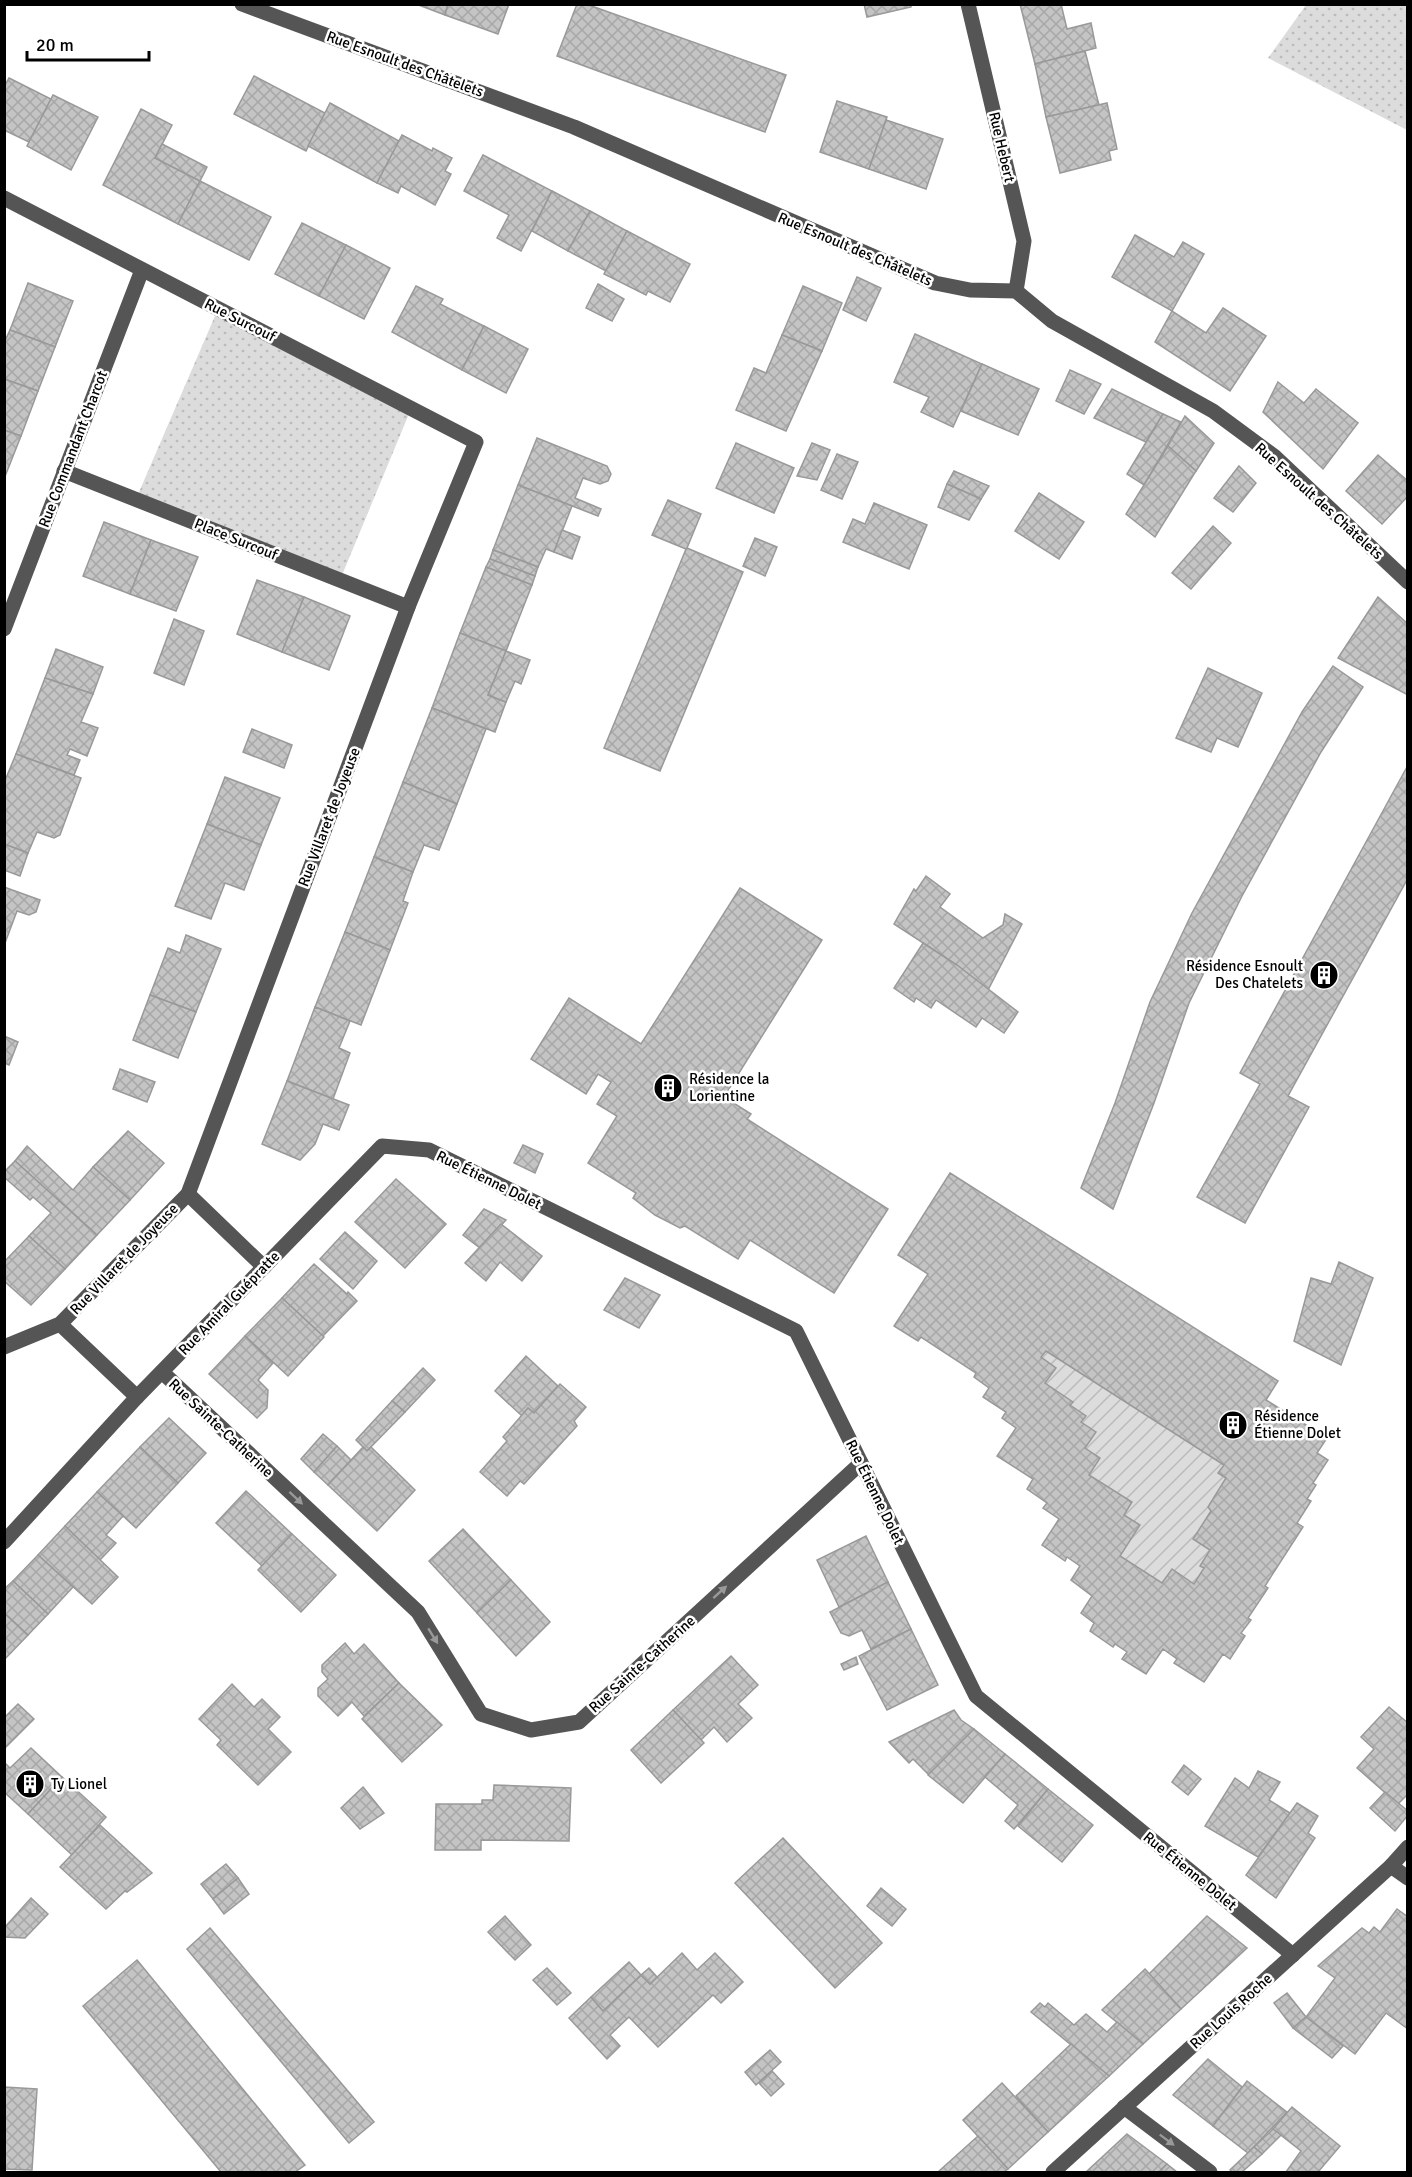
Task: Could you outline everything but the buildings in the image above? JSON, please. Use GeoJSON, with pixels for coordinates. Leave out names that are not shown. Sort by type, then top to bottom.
{"type":"FeatureCollection","features":[{"type":"Feature","properties":{"kind":"street","name":"Rue Esnoult des Châtelets"},"geometry":{"type":"LineString","coordinates":[[242,4],[574,127],[935,283],[970,290],[1016,291],[1052,321],[1213,411],[1248,436],[1274,456],[1407,582]]}},
{"type":"Feature","properties":{"kind":"street","name":"Rue Hebert"},"geometry":{"type":"LineString","coordinates":[[968,4],[1024,241],[1016,291]]}},
{"type":"Feature","properties":{"kind":"street","name":"Rue Surcouf"},"geometry":{"type":"LineString","coordinates":[[4,198],[476,442]]}},
{"type":"Feature","properties":{"kind":"street","name":"Rue Commandant Charcot"},"geometry":{"type":"LineString","coordinates":[[4,629],[142,270]]}},
{"type":"Feature","properties":{"kind":"street","name":"Rue Villaret de Joyeuse"},"geometry":{"type":"LineString","coordinates":[[4,1347],[60,1323],[188,1194],[408,607],[476,442]]}},
{"type":"Feature","properties":{"kind":"street","name":"Place Surcouf"},"geometry":{"type":"LineString","coordinates":[[64,471],[408,607]]}},
{"type":"Feature","properties":{"kind":"street","name":"Rue Amiral Guépratte"},"geometry":{"type":"LineString","coordinates":[[4,1542],[137,1397],[382,1146]]}},
{"type":"Feature","properties":{"kind":"street","name":"Rue Étienne Dolet"},"geometry":{"type":"LineString","coordinates":[[382,1146],[429,1150],[796,1331],[976,1696],[1293,1955]]}},
{"type":"Feature","properties":{"kind":"street","name":"Rue Villaret de Joyeuse"},"geometry":{"type":"LineString","coordinates":[[188,1194],[264,1267]]}},
{"type":"Feature","properties":{"kind":"street","name":"Rue Villaret de Joyeuse"},"geometry":{"type":"LineString","coordinates":[[60,1323],[137,1397]]}},
{"type":"Feature","properties":{"kind":"street","name":"Rue Sainte-Catherine"},"geometry":{"type":"LineString","coordinates":[[162,1372],[418,1612],[481,1714],[531,1730],[579,1722],[861,1463]]}},
{"type":"Feature","properties":{"kind":"street","name":"Rue Louis Roche"},"geometry":{"type":"LineString","coordinates":[[1053,2172],[1391,1866],[1407,1847]]}},
{"type":"Feature","properties":{"kind":"street"},"geometry":{"type":"LineString","coordinates":[[1391,1866],[1407,1878]]}},
{"type":"Feature","properties":{"kind":"street"},"geometry":{"type":"LineString","coordinates":[[1124,2107],[1210,2172]]}},
{"type":"Feature","properties":{"kind":"shaded area"},"geometry":{"type":"Polygon","coordinates":[[[1306,5],[1407,5],[1407,130],[1268,58],[1306,5]]]}},
{"type":"Feature","properties":{"kind":"shaded area"},"geometry":{"type":"Polygon","coordinates":[[[218,309],[411,409],[340,580],[136,499],[218,309]]]}},
{"type":"Feature","properties":{"kind":"shaded area"},"geometry":{"type":"Polygon","coordinates":[[[1046,1351],[1224,1465],[1218,1473],[1226,1478],[1208,1507],[1211,1511],[1193,1539],[1210,1550],[1200,1565],[1204,1568],[1194,1584],[1172,1569],[1162,1583],[1120,1556],[1140,1526],[1124,1515],[1132,1502],[1089,1475],[1100,1458],[1085,1448],[1096,1431],[1081,1422],[1085,1416],[1070,1405],[1073,1402],[1045,1383],[1055,1368],[1041,1357],[1046,1351]]]}},
{"type":"Feature","properties":{"kind":"place","name":"Résidence Esnoult Des Chatelets"},"geometry":{"type":"Point","coordinates":[1324,975]}},
{"type":"Feature","properties":{"kind":"place","name":"Résidence la Lorientine"},"geometry":{"type":"Point","coordinates":[668,1088]}},
{"type":"Feature","properties":{"kind":"place","name":"Résidence Étienne Dolet"},"geometry":{"type":"Point","coordinates":[1233,1425]}},
{"type":"Feature","properties":{"kind":"place","name":"Ty Lionel"},"geometry":{"type":"Point","coordinates":[30,1784]}}]}
